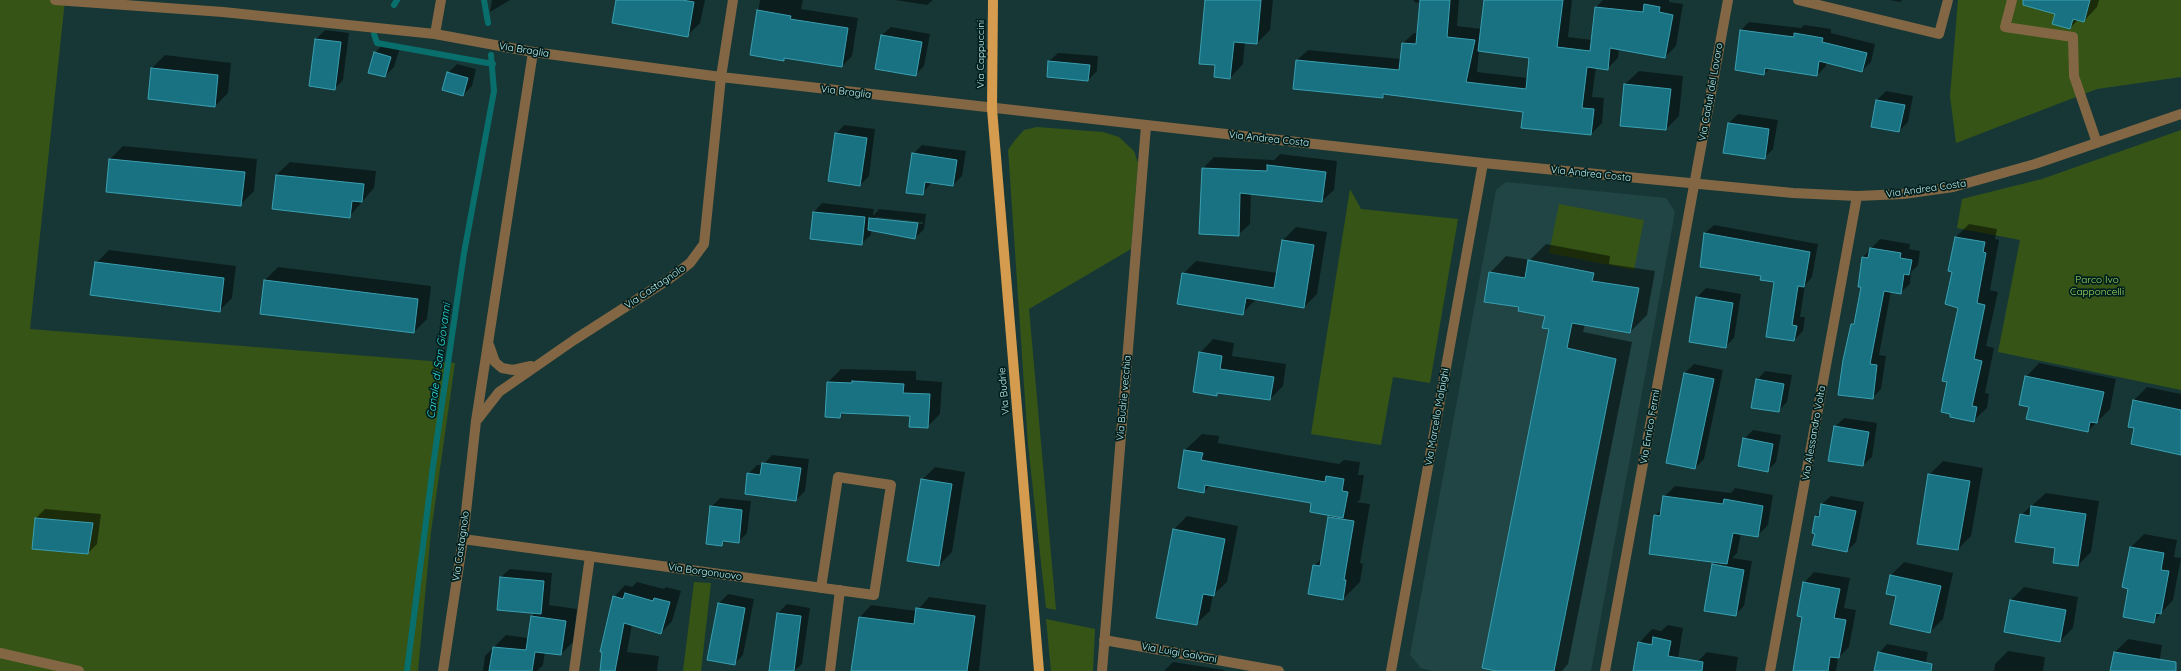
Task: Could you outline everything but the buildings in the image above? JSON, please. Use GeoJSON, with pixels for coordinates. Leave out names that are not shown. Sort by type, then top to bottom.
{"type":"FeatureCollection","features":[{"type":"Feature","properties":{"kind":"main road","name":"Via Cappuccini"},"geometry":{"type":"LineString","coordinates":[[992,109],[993,0]]}},
{"type":"Feature","properties":{"kind":"main road","name":"Via Budrie"},"geometry":{"type":"LineString","coordinates":[[992,109],[1039,671]]}},
{"type":"Feature","properties":{"kind":"street","name":"Via Braglia"},"geometry":{"type":"LineString","coordinates":[[55,0],[223,12],[435,34],[533,52],[721,77],[992,109]]}},
{"type":"Feature","properties":{"kind":"street"},"geometry":{"type":"LineString","coordinates":[[435,34],[441,0]]}},
{"type":"Feature","properties":{"kind":"street","name":"Via Castagnolo"},"geometry":{"type":"LineString","coordinates":[[476,421],[498,392],[674,275],[690,263],[704,244],[721,77],[733,0]]}},
{"type":"Feature","properties":{"kind":"street","name":"Via Caduti del Lavoro"},"geometry":{"type":"LineString","coordinates":[[1694,184],[1728,0]]}},
{"type":"Feature","properties":{"kind":"street"},"geometry":{"type":"LineString","coordinates":[[1798,0],[1939,34],[1948,0]]}},
{"type":"Feature","properties":{"kind":"street"},"geometry":{"type":"LineString","coordinates":[[2012,0],[2005,27],[2073,37],[2074,76],[2097,143]]}},
{"type":"Feature","properties":{"kind":"street","name":"Via Castagnolo"},"geometry":{"type":"LineString","coordinates":[[443,671],[462,539],[476,421],[533,52]]}},
{"type":"Feature","properties":{"kind":"street","name":"Via Andrea Costa"},"geometry":{"type":"LineString","coordinates":[[992,109],[1483,163],[1793,193],[1857,196],[1903,194],[1953,187],[1992,177],[2181,114]]}},
{"type":"Feature","properties":{"kind":"street","name":"Via Budrie vecchia"},"geometry":{"type":"LineString","coordinates":[[1102,671],[1146,126]]}},
{"type":"Feature","properties":{"kind":"street","name":"Via Marcello Malpighi"},"geometry":{"type":"LineString","coordinates":[[1391,671],[1483,163]]}},
{"type":"Feature","properties":{"kind":"street","name":"Via Enrico Fermi"},"geometry":{"type":"LineString","coordinates":[[1605,671],[1694,184]]}},
{"type":"Feature","properties":{"kind":"street","name":"Via Alessandro Volta"},"geometry":{"type":"LineString","coordinates":[[1770,671],[1857,196]]}},
{"type":"Feature","properties":{"kind":"street","name":"Via Castagnolo"},"geometry":{"type":"LineString","coordinates":[[489,341],[490,352],[495,362],[502,368],[513,370],[540,363]]}},
{"type":"Feature","properties":{"kind":"street","name":"Via Borgonuovo"},"geometry":{"type":"LineString","coordinates":[[462,539],[590,556],[821,588],[840,590],[874,595],[891,485],[838,477],[821,588]]}},
{"type":"Feature","properties":{"kind":"street"},"geometry":{"type":"LineString","coordinates":[[574,671],[590,556]]}},
{"type":"Feature","properties":{"kind":"street"},"geometry":{"type":"LineString","coordinates":[[830,671],[840,590]]}},
{"type":"Feature","properties":{"kind":"street","name":"Via Luigi Galvani"},"geometry":{"type":"LineString","coordinates":[[1104,640],[1279,671]]}},
{"type":"Feature","properties":{"kind":"street"},"geometry":{"type":"LineString","coordinates":[[0,653],[79,671]]}},
{"type":"Feature","properties":{"kind":"shaded area"},"geometry":{"type":"Polygon","coordinates":[[[1506,182],[1666,198],[1675,212],[1591,671],[1433,671],[1421,668],[1410,655],[1496,190],[1506,182]]]}},
{"type":"Feature","properties":{"kind":"green space"},"geometry":{"type":"Polygon","coordinates":[[[0,0],[65,0],[30,329],[455,363],[431,532],[418,671],[0,671],[0,0]]]}},
{"type":"Feature","properties":{"kind":"green space"},"geometry":{"type":"Polygon","coordinates":[[[1958,0],[2181,0],[2181,77],[2097,89],[1956,143],[1950,96],[1958,0]]]}},
{"type":"Feature","properties":{"kind":"green space"},"geometry":{"type":"Polygon","coordinates":[[[1037,127],[1103,132],[1119,137],[1134,151],[1138,163],[1131,249],[1029,309],[1056,610],[1046,608],[1028,444],[1008,150],[1024,130],[1037,127]]]}},
{"type":"Feature","properties":{"kind":"green space","name":"Parco Ivo Capponcelli"},"geometry":{"type":"Polygon","coordinates":[[[2181,130],[2181,390],[1998,352],[2020,240],[1957,228],[1962,199],[2042,179],[2181,130]]]}},
{"type":"Feature","properties":{"kind":"green space"},"geometry":{"type":"Polygon","coordinates":[[[1350,189],[1361,209],[1458,219],[1430,383],[1393,377],[1381,445],[1311,434],[1350,189]]]}},
{"type":"Feature","properties":{"kind":"green space"},"geometry":{"type":"Polygon","coordinates":[[[1559,204],[1644,220],[1634,270],[1549,253],[1559,204]]]}},
{"type":"Feature","properties":{"kind":"green space"},"geometry":{"type":"Polygon","coordinates":[[[694,582],[711,583],[701,671],[683,671],[694,582]]]}},
{"type":"Feature","properties":{"kind":"green space"},"geometry":{"type":"Polygon","coordinates":[[[1046,619],[1095,629],[1093,671],[1051,671],[1046,619]]]}},
{"type":"Feature","properties":{"kind":"waterway"},"geometry":{"type":"LineString","coordinates":[[394,5],[397,0]]}},
{"type":"Feature","properties":{"kind":"waterway","name":"Canale di San Giovanni"},"geometry":{"type":"LineString","coordinates":[[484,0],[488,23]]}},
{"type":"Feature","properties":{"kind":"waterway"},"geometry":{"type":"LineString","coordinates":[[374,34],[377,43],[493,64]]}},
{"type":"Feature","properties":{"kind":"waterway","name":"Canale di San Giovanni"},"geometry":{"type":"LineString","coordinates":[[407,671],[433,466],[464,253],[494,91],[491,55]]}}]}
